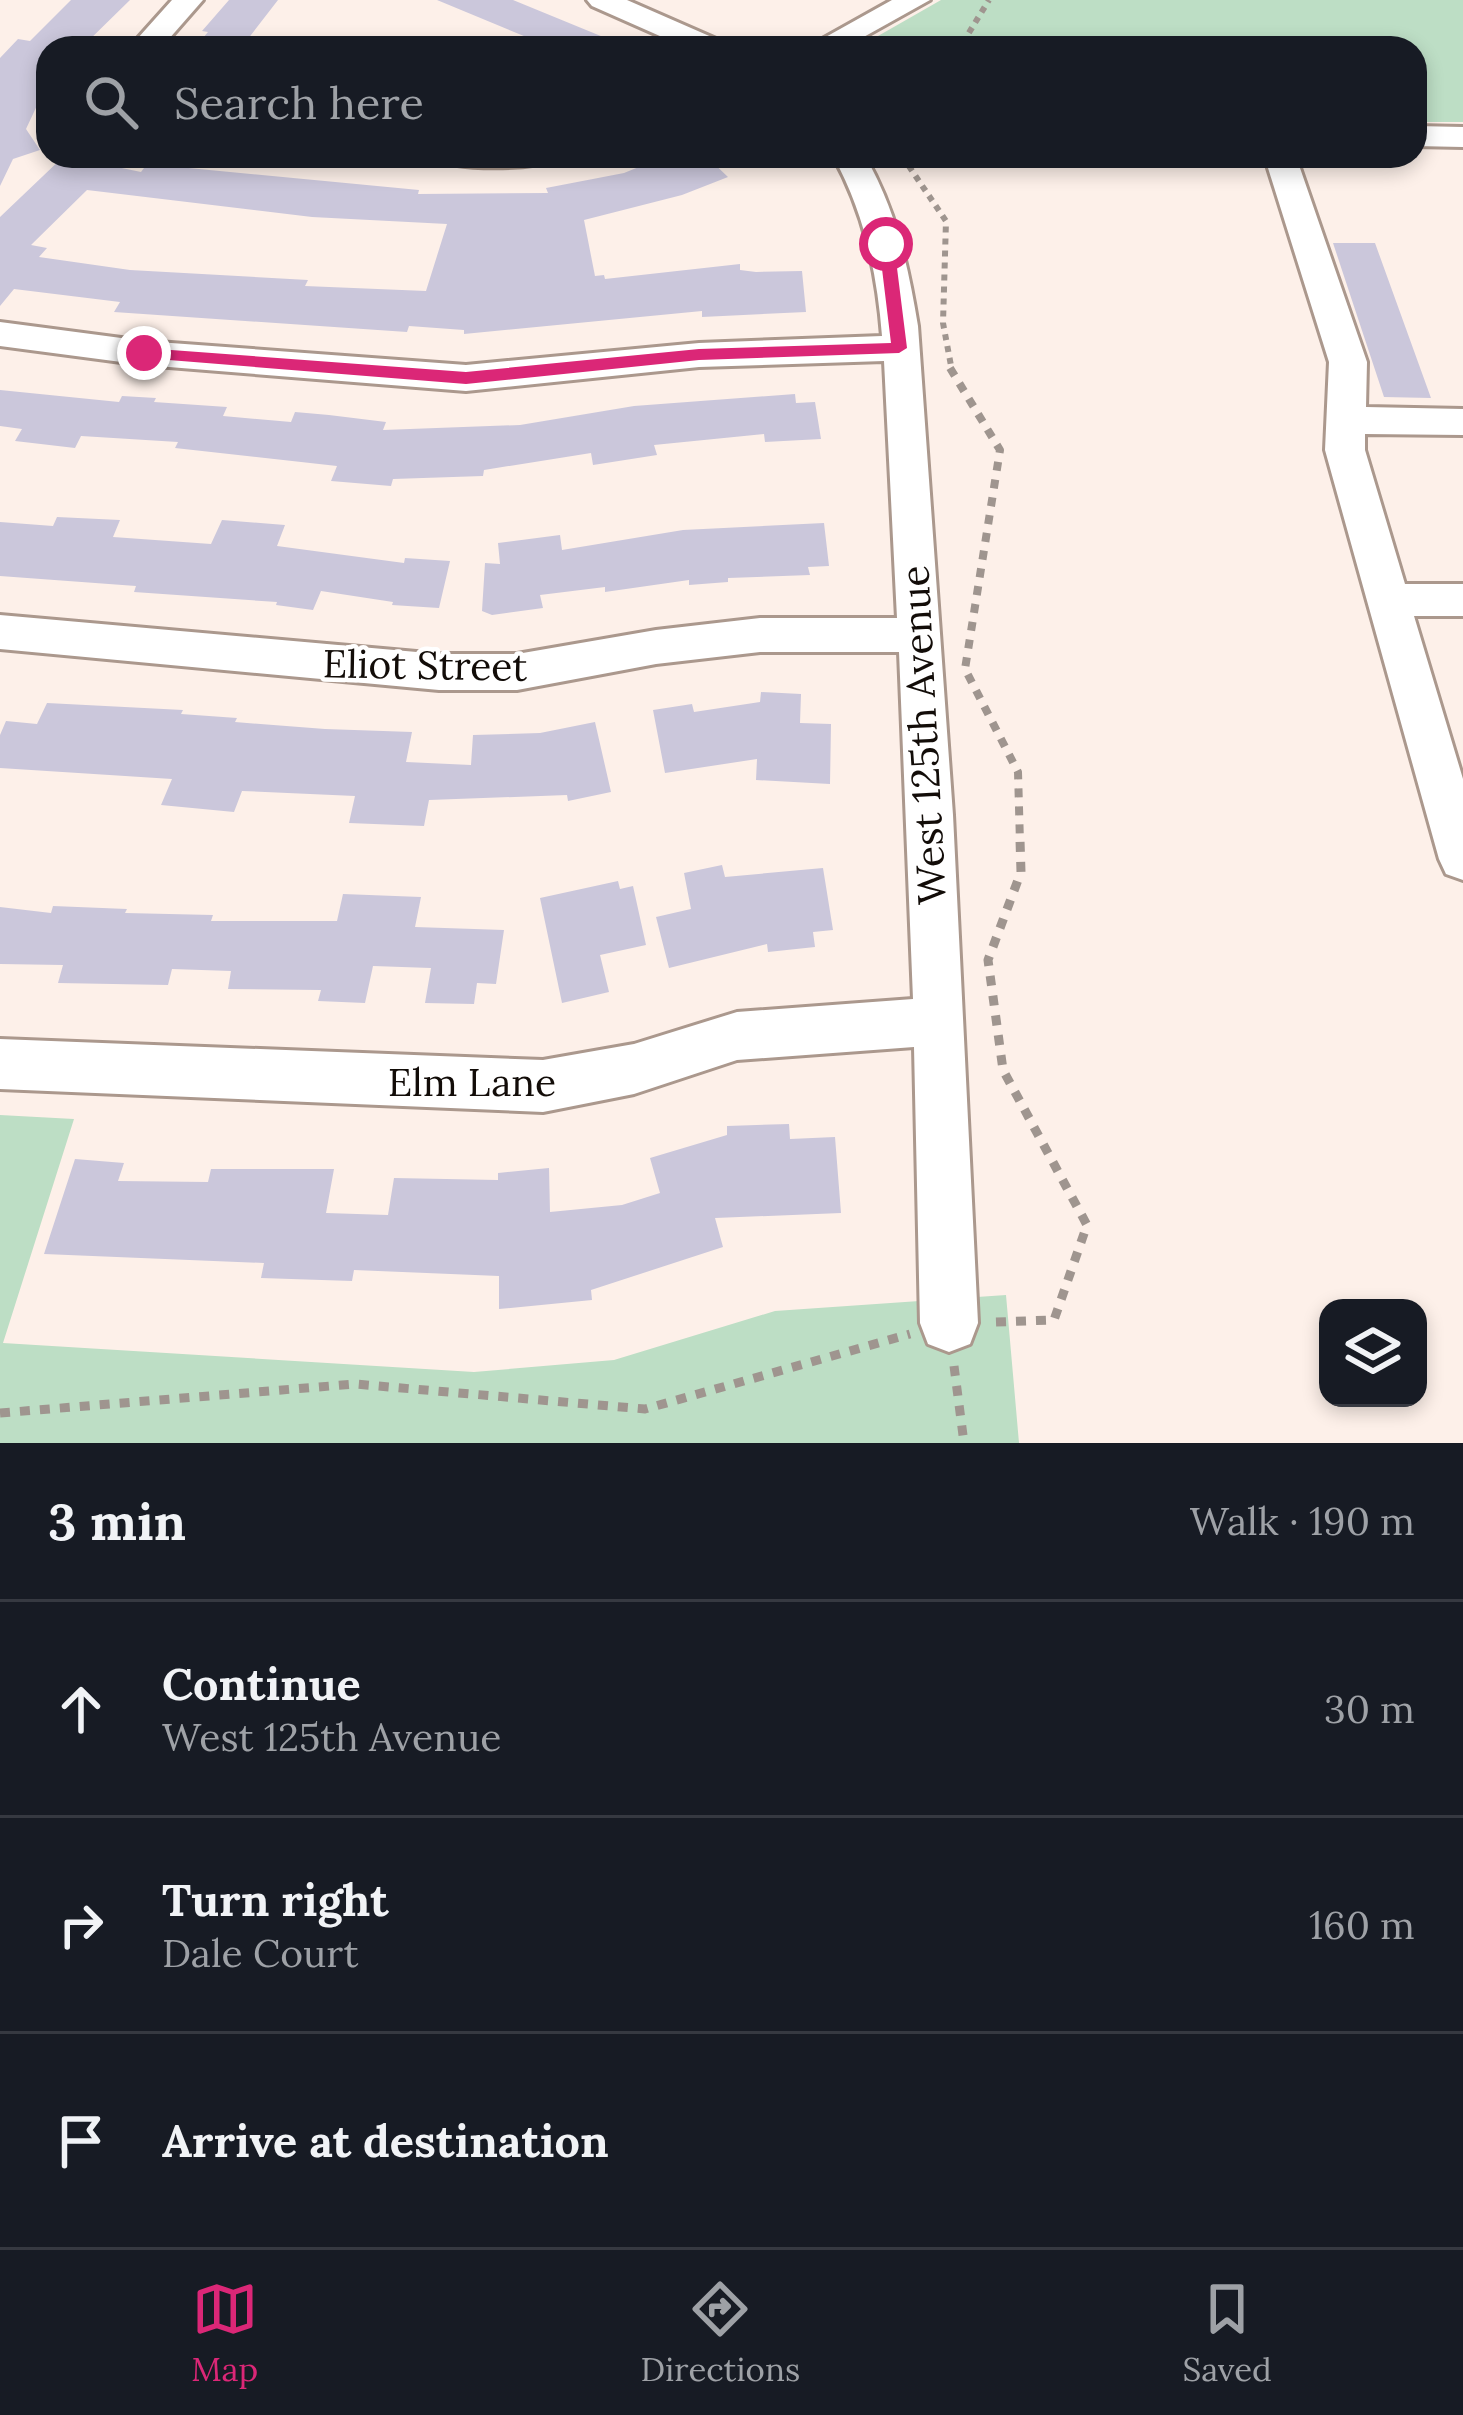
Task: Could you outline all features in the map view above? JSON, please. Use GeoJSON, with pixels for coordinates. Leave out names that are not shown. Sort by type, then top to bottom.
{"type":"FeatureCollection","features":[{"type":"Feature","properties":{"kind":"street"},"geometry":{"type":"LineString","coordinates":[[155,36],[188,0]]}},
{"type":"Feature","properties":{"kind":"street"},"geometry":{"type":"LineString","coordinates":[[602,0],[684,36]]}},
{"type":"Feature","properties":{"kind":"street"},"geometry":{"type":"LineString","coordinates":[[844,36],[915,0]]}},
{"type":"Feature","properties":{"kind":"street"},"geometry":{"type":"LineString","coordinates":[[1427,136],[1463,137]]}},
{"type":"Feature","properties":{"kind":"street","name":"West 125th Avenue"},"geometry":{"type":"LineString","coordinates":[[856,168],[880,212],[899,348],[920,635],[949,1323]]}},
{"type":"Feature","properties":{"kind":"street"},"geometry":{"type":"LineString","coordinates":[[1284,168],[1348,362],[1345,450],[1463,859]]}},
{"type":"Feature","properties":{"kind":"street"},"geometry":{"type":"LineString","coordinates":[[0,334],[166,355],[466,378],[699,355],[899,348]]}},
{"type":"Feature","properties":{"kind":"street"},"geometry":{"type":"LineString","coordinates":[[1347,420],[1463,422]]}},
{"type":"Feature","properties":{"kind":"street"},"geometry":{"type":"LineString","coordinates":[[1388,600],[1463,600]]}},
{"type":"Feature","properties":{"kind":"street","name":"Eliot Street"},"geometry":{"type":"LineString","coordinates":[[0,632],[439,672],[517,672],[760,634],[920,635]]}},
{"type":"Feature","properties":{"kind":"street","name":"Elm Lane"},"geometry":{"type":"LineString","coordinates":[[0,1064],[543,1086],[634,1069],[737,1036],[938,1021]]}},
{"type":"Feature","properties":{"kind":"path"},"geometry":{"type":"LineString","coordinates":[[967,36],[989,0]]}},
{"type":"Feature","properties":{"kind":"path"},"geometry":{"type":"LineString","coordinates":[[0,1413],[355,1384],[645,1408],[949,1323],[1054,1320],[1087,1225],[1003,1070],[988,960],[1021,872],[1018,772],[965,669],[1000,450],[947,363],[943,323],[946,221],[910,168]]}},
{"type":"Feature","properties":{"kind":"path"},"geometry":{"type":"LineString","coordinates":[[949,1323],[964,1443]]}},
{"type":"Feature","properties":{"kind":"green space"},"geometry":{"type":"Polygon","coordinates":[[[941,0],[1463,0],[1463,122],[1427,122],[1427,36],[878,36],[941,0]]]}},
{"type":"Feature","properties":{"kind":"green space"},"geometry":{"type":"Polygon","coordinates":[[[0,1115],[74,1119],[3,1343],[474,1372],[614,1360],[775,1311],[1006,1295],[1019,1443],[0,1443],[0,1115]]]}},
{"type":"Feature","properties":{"kind":"building"},"geometry":{"type":"Polygon","coordinates":[[[71,0],[130,0],[93,36],[36,36],[36,108],[26,129],[36,151],[13,159],[0,186],[0,58],[18,39],[30,41],[71,0]]]}},
{"type":"Feature","properties":{"kind":"building"},"geometry":{"type":"Polygon","coordinates":[[[229,0],[278,0],[250,36],[205,36],[208,32],[202,31],[229,0]]]}},
{"type":"Feature","properties":{"kind":"building"},"geometry":{"type":"Polygon","coordinates":[[[437,0],[513,0],[601,36],[524,36],[437,0]]]}},
{"type":"Feature","properties":{"kind":"building"},"geometry":{"type":"Polygon","coordinates":[[[51,168],[141,172],[144,168],[189,168],[419,190],[418,194],[548,193],[546,188],[636,168],[719,168],[728,177],[682,195],[584,220],[595,276],[605,279],[740,264],[740,270],[756,272],[802,271],[806,312],[702,317],[702,311],[464,334],[464,330],[409,326],[407,332],[114,312],[120,302],[14,289],[0,306],[0,217],[51,168]],[[87,190],[31,245],[47,248],[39,257],[130,270],[426,291],[447,224],[312,217],[87,190]]]}},
{"type":"Feature","properties":{"kind":"building"},"geometry":{"type":"Polygon","coordinates":[[[1333,243],[1375,243],[1431,398],[1384,397],[1333,243]]]}},
{"type":"Feature","properties":{"kind":"building"},"geometry":{"type":"Polygon","coordinates":[[[0,390],[119,402],[122,396],[156,398],[154,402],[227,407],[223,416],[291,422],[295,412],[329,415],[386,422],[383,430],[520,425],[634,406],[795,394],[796,403],[815,402],[821,439],[765,442],[764,434],[654,445],[657,455],[593,465],[591,453],[484,470],[483,476],[393,479],[391,486],[331,481],[337,466],[175,448],[178,442],[81,436],[75,448],[15,441],[22,429],[0,426],[0,390]]]}},
{"type":"Feature","properties":{"kind":"building"},"geometry":{"type":"Polygon","coordinates":[[[57,517],[120,520],[113,537],[211,544],[222,520],[285,525],[277,546],[404,563],[405,558],[450,561],[439,608],[392,605],[321,591],[313,610],[277,602],[134,592],[136,586],[0,576],[0,522],[53,526],[57,517]]]}},
{"type":"Feature","properties":{"kind":"building"},"geometry":{"type":"Polygon","coordinates":[[[824,523],[829,566],[808,567],[810,575],[728,578],[728,582],[689,585],[689,580],[605,592],[605,587],[540,595],[543,608],[492,615],[482,611],[485,563],[500,564],[498,543],[560,535],[562,550],[683,530],[824,523]]]}},
{"type":"Feature","properties":{"kind":"building"},"geometry":{"type":"Polygon","coordinates":[[[761,692],[801,694],[800,723],[831,724],[830,784],[756,780],[757,759],[665,773],[653,710],[692,704],[694,712],[760,702],[761,692]]]}},
{"type":"Feature","properties":{"kind":"building"},"geometry":{"type":"Polygon","coordinates":[[[47,703],[183,710],[181,714],[237,718],[235,722],[412,732],[406,762],[471,765],[473,735],[540,733],[595,722],[611,792],[568,801],[567,795],[429,800],[424,826],[349,823],[355,796],[242,791],[234,812],[161,805],[172,779],[0,768],[0,735],[6,721],[37,724],[47,703]]]}},
{"type":"Feature","properties":{"kind":"building"},"geometry":{"type":"Polygon","coordinates":[[[722,865],[725,877],[823,868],[833,930],[813,932],[815,947],[768,952],[767,944],[669,968],[656,917],[691,909],[684,873],[722,865]]]}},
{"type":"Feature","properties":{"kind":"building"},"geometry":{"type":"Polygon","coordinates":[[[618,881],[620,889],[633,886],[646,945],[600,955],[609,992],[562,1003],[540,898],[618,881]]]}},
{"type":"Feature","properties":{"kind":"building"},"geometry":{"type":"Polygon","coordinates":[[[343,894],[421,897],[415,927],[504,930],[496,984],[477,983],[474,1004],[425,1003],[431,968],[373,966],[365,1003],[318,1001],[321,990],[228,989],[231,971],[172,969],[168,985],[58,983],[63,965],[0,964],[0,907],[51,913],[53,906],[127,909],[125,913],[213,915],[211,921],[337,921],[343,894]]]}},
{"type":"Feature","properties":{"kind":"building"},"geometry":{"type":"Polygon","coordinates":[[[789,1124],[790,1139],[835,1137],[841,1213],[715,1218],[723,1247],[591,1290],[592,1300],[499,1309],[499,1276],[354,1270],[352,1281],[261,1278],[264,1263],[44,1254],[75,1159],[124,1163],[118,1181],[208,1182],[211,1169],[334,1169],[326,1213],[388,1215],[394,1178],[498,1180],[498,1173],[549,1168],[550,1212],[622,1205],[660,1193],[650,1158],[727,1135],[727,1126],[789,1124]]]}},
{"type":"Feature","properties":{"kind":"route"},"geometry":{"type":"LineString","coordinates":[[144,353],[466,378],[699,355],[899,348],[886,244]]}}]}
